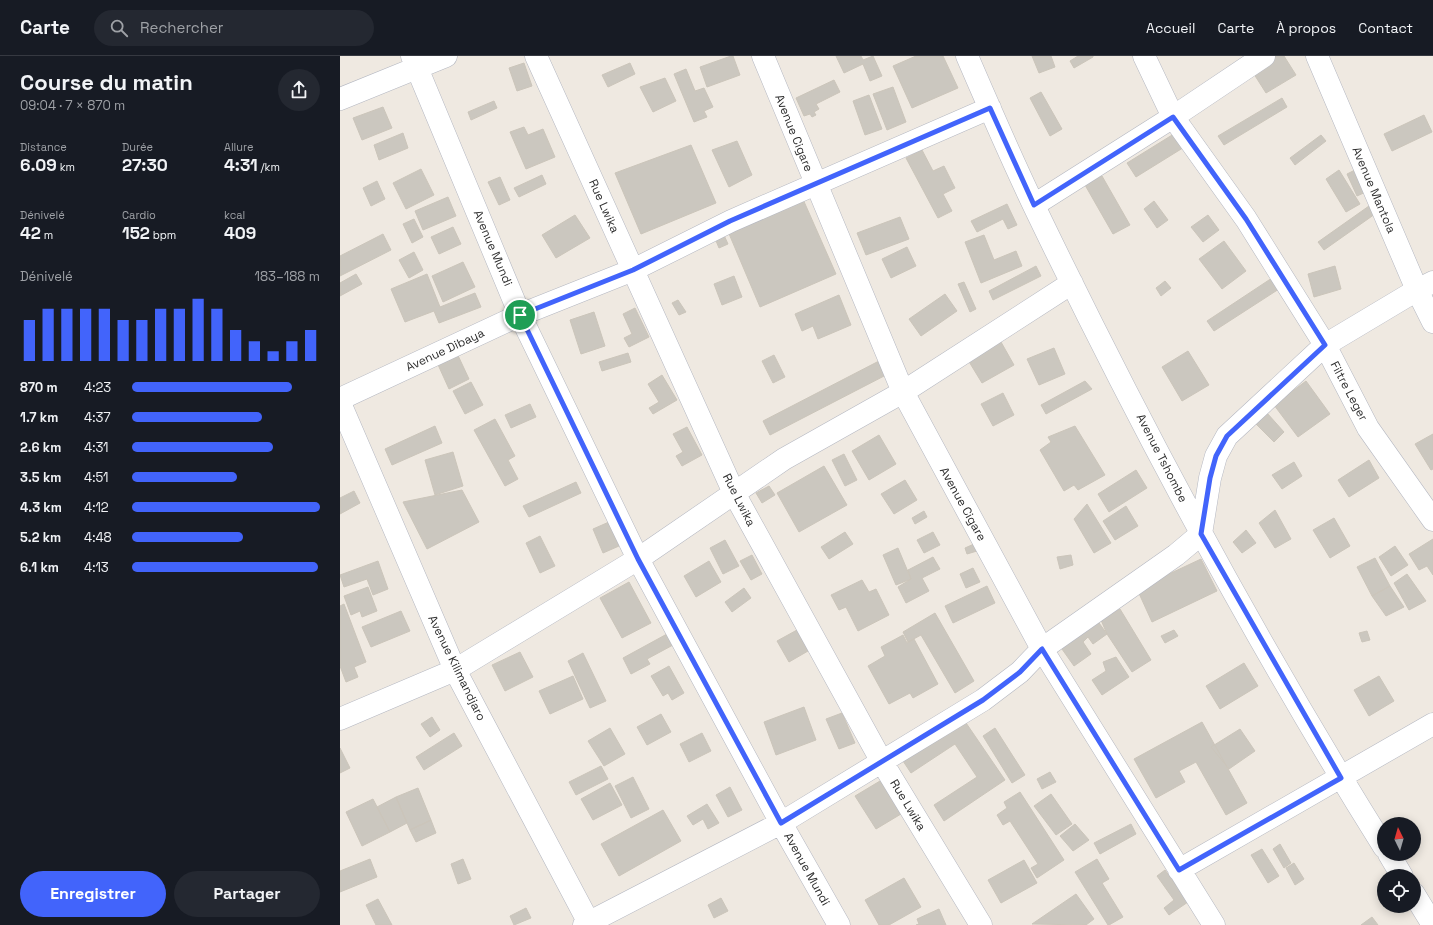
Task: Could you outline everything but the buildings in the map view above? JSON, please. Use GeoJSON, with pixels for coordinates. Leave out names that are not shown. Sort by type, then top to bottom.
{"type":"FeatureCollection","features":[{"type":"Feature","properties":{"kind":"street"},"geometry":{"type":"LineString","coordinates":[[340,99],[415,62],[446,56]]}},
{"type":"Feature","properties":{"kind":"street","name":"Rue Lwika"},"geometry":{"type":"LineString","coordinates":[[536,56],[734,493],[882,762],[981,925]]}},
{"type":"Feature","properties":{"kind":"street","name":"Avenue Cigare"},"geometry":{"type":"LineString","coordinates":[[763,56],[903,392],[1042,649],[1179,870],[1205,922]]}},
{"type":"Feature","properties":{"kind":"street","name":"Avenue Tshombe"},"geometry":{"type":"LineString","coordinates":[[967,56],[1034,205],[1072,283],[1201,534],[1341,778],[1377,836]]}},
{"type":"Feature","properties":{"kind":"street","name":"Filtre Leger"},"geometry":{"type":"LineString","coordinates":[[1144,56],[1173,117],[1246,219],[1325,345],[1368,428],[1433,520]]}},
{"type":"Feature","properties":{"kind":"street"},"geometry":{"type":"LineString","coordinates":[[1034,205],[1173,117],[1264,56]]}},
{"type":"Feature","properties":{"kind":"street","name":"Avenue Mantola"},"geometry":{"type":"LineString","coordinates":[[1318,56],[1425,286],[1433,322]]}},
{"type":"Feature","properties":{"kind":"street","name":"Avenue Mundi"},"geometry":{"type":"LineString","coordinates":[[415,62],[520,315],[638,559],[781,823],[839,925]]}},
{"type":"Feature","properties":{"kind":"street","name":"Avenue Dibaya"},"geometry":{"type":"LineString","coordinates":[[340,399],[520,315],[633,270],[730,221],[990,108]]}},
{"type":"Feature","properties":{"kind":"street"},"geometry":{"type":"LineString","coordinates":[[340,719],[455,670],[638,559],[784,459],[903,392],[1072,283]]}},
{"type":"Feature","properties":{"kind":"street"},"geometry":{"type":"LineString","coordinates":[[587,924],[781,823],[983,700],[1020,672],[1042,649],[1176,555],[1201,534],[1210,478],[1216,456],[1227,436],[1325,345],[1425,286]]}},
{"type":"Feature","properties":{"kind":"street","name":"Avenue Kilimandjaro"},"geometry":{"type":"LineString","coordinates":[[340,403],[455,670],[587,924]]}},
{"type":"Feature","properties":{"kind":"street"},"geometry":{"type":"LineString","coordinates":[[1179,870],[1433,724]]}},
{"type":"Feature","properties":{"kind":"street"},"geometry":{"type":"LineString","coordinates":[[1421,905],[1433,925]]}},
{"type":"Feature","properties":{"kind":"route"},"geometry":{"type":"LineString","coordinates":[[990,108],[1034,205],[1173,117],[1246,219],[1325,345],[1227,436],[1216,456],[1210,478],[1201,534],[1341,778],[1179,870],[1042,649],[1020,672],[983,700],[781,823],[638,559],[520,315],[633,270],[730,221],[990,108]]}}]}
